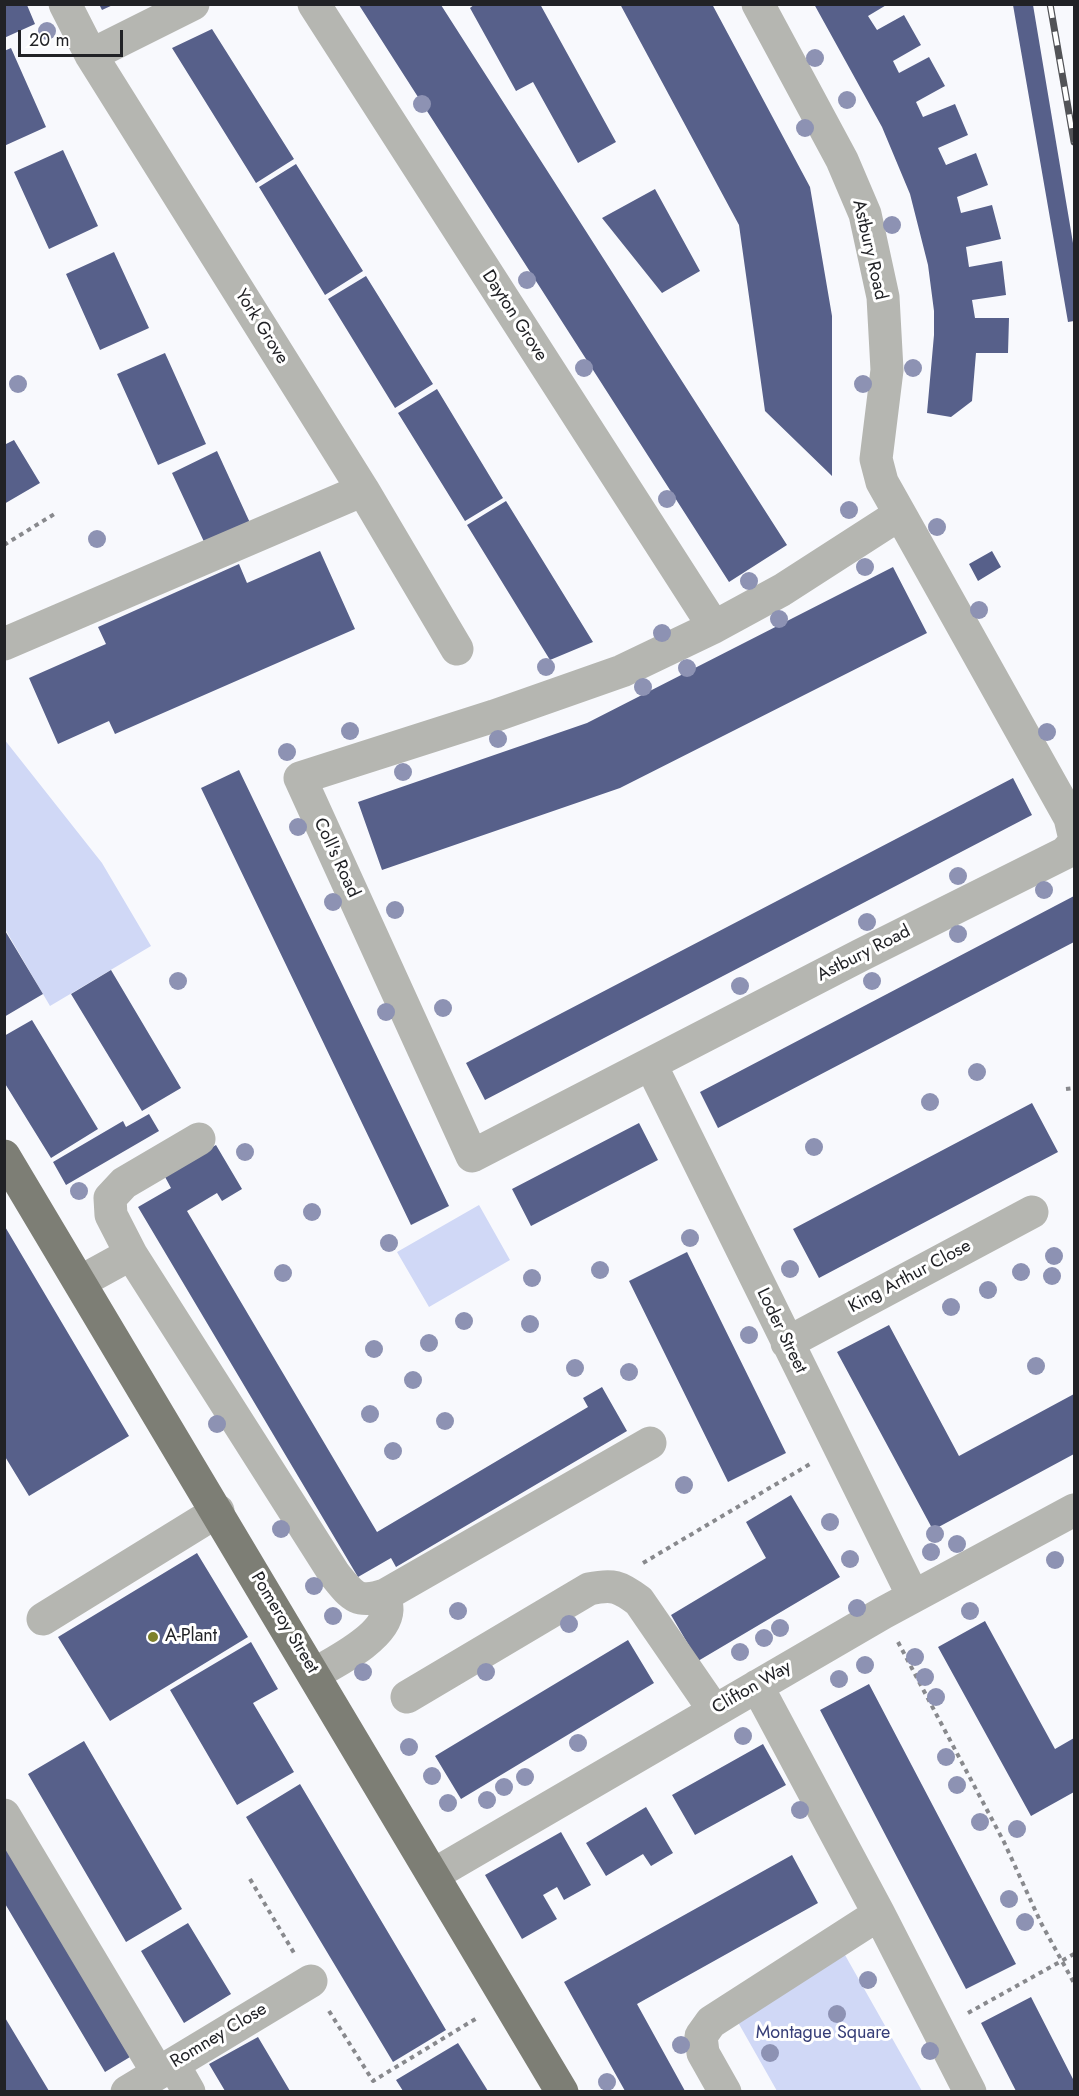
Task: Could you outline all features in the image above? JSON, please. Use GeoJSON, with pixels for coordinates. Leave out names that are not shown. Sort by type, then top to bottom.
{"type":"FeatureCollection","features":[{"type":"Feature","properties":{"kind":"main road","name":"Pomeroy Street"},"geometry":{"type":"LineString","coordinates":[[4,1156],[218,1511],[562,2091]]}},
{"type":"Feature","properties":{"kind":"street","name":"York Grove"},"geometry":{"type":"LineString","coordinates":[[65,4],[91,55],[363,490],[457,649]]}},
{"type":"Feature","properties":{"kind":"street"},"geometry":{"type":"LineString","coordinates":[[91,55],[193,4]]}},
{"type":"Feature","properties":{"kind":"street","name":"Dayton Grove"},"geometry":{"type":"LineString","coordinates":[[314,4],[714,627]]}},
{"type":"Feature","properties":{"kind":"street","name":"Astbury Road"},"geometry":{"type":"LineString","coordinates":[[758,4],[842,160],[865,214],[882,297],[886,370],[876,459],[882,482],[1070,818],[1074,835]]}},
{"type":"Feature","properties":{"kind":"street"},"geometry":{"type":"LineString","coordinates":[[4,644],[363,490]]}},
{"type":"Feature","properties":{"kind":"street"},"geometry":{"type":"LineString","coordinates":[[714,627],[782,590],[900,514]]}},
{"type":"Feature","properties":{"kind":"street","name":"Coll's Road"},"geometry":{"type":"LineString","coordinates":[[651,1065],[472,1156],[300,778],[494,716],[622,671],[714,627]]}},
{"type":"Feature","properties":{"kind":"street","name":"Astbury Road"},"geometry":{"type":"LineString","coordinates":[[651,1065],[861,955],[1065,854],[1074,843]]}},
{"type":"Feature","properties":{"kind":"street","name":"Loder Street"},"geometry":{"type":"LineString","coordinates":[[651,1065],[912,1596]]}},
{"type":"Feature","properties":{"kind":"street"},"geometry":{"type":"LineString","coordinates":[[199,1139],[124,1183],[110,1198],[111,1215],[131,1254],[334,1575],[350,1593],[367,1601],[385,1595],[650,1443]]}},
{"type":"Feature","properties":{"kind":"street","name":"King Arthur Close"},"geometry":{"type":"LineString","coordinates":[[787,1343],[1032,1212]]}},
{"type":"Feature","properties":{"kind":"street"},"geometry":{"type":"LineString","coordinates":[[80,1282],[131,1254]]}},
{"type":"Feature","properties":{"kind":"street","name":"Clifton Way"},"geometry":{"type":"LineString","coordinates":[[433,1875],[912,1596],[1074,1510]]}},
{"type":"Feature","properties":{"kind":"street"},"geometry":{"type":"LineString","coordinates":[[43,1618],[218,1511]]}},
{"type":"Feature","properties":{"kind":"street"},"geometry":{"type":"LineString","coordinates":[[407,1697],[589,1589],[607,1585],[622,1588],[639,1600],[714,1710]]}},
{"type":"Feature","properties":{"kind":"street"},"geometry":{"type":"LineString","coordinates":[[314,1674],[354,1650],[377,1630],[385,1620],[387,1610],[385,1595]]}},
{"type":"Feature","properties":{"kind":"street"},"geometry":{"type":"LineString","coordinates":[[756,1686],[879,1914],[970,2091]]}},
{"type":"Feature","properties":{"kind":"street"},"geometry":{"type":"LineString","coordinates":[[4,1815],[165,2068],[189,2091]]}},
{"type":"Feature","properties":{"kind":"street"},"geometry":{"type":"LineString","coordinates":[[725,2091],[703,2053],[701,2036],[711,2022],[879,1914]]}},
{"type":"Feature","properties":{"kind":"street","name":"Romney Close"},"geometry":{"type":"LineString","coordinates":[[127,2091],[311,1981]]}},
{"type":"Feature","properties":{"kind":"path"},"geometry":{"type":"LineString","coordinates":[[4,544],[56,513]]}},
{"type":"Feature","properties":{"kind":"path"},"geometry":{"type":"LineString","coordinates":[[1066,1089],[1074,1088]]}},
{"type":"Feature","properties":{"kind":"path"},"geometry":{"type":"LineString","coordinates":[[607,1585],[839,1447]]}},
{"type":"Feature","properties":{"kind":"path"},"geometry":{"type":"LineString","coordinates":[[883,1613],[1004,1842],[1041,1923],[1074,1983]]}},
{"type":"Feature","properties":{"kind":"path"},"geometry":{"type":"LineString","coordinates":[[250,1879],[373,2081],[466,2025]]}},
{"type":"Feature","properties":{"kind":"path"},"geometry":{"type":"LineString","coordinates":[[938,2030],[1074,1954]]}},
{"type":"Feature","properties":{"kind":"green space"},"geometry":{"type":"Polygon","coordinates":[[[4,739],[102,863],[151,946],[50,1006],[5,929],[4,739]]]}},
{"type":"Feature","properties":{"kind":"green space"},"geometry":{"type":"Polygon","coordinates":[[[479,1205],[510,1260],[429,1307],[397,1252],[479,1205]]]}},
{"type":"Feature","properties":{"kind":"green space","name":"Montague Square"},"geometry":{"type":"Polygon","coordinates":[[[845,1955],[922,2091],[777,2091],[735,2017],[845,1955]]]}},
{"type":"Feature","properties":{"kind":"building"},"geometry":{"type":"Polygon","coordinates":[[[99,4],[115,4],[102,10],[99,4]]]}},
{"type":"Feature","properties":{"kind":"building"},"geometry":{"type":"Polygon","coordinates":[[[475,4],[540,4],[616,142],[578,163],[533,82],[516,91],[470,8],[475,4]]]}},
{"type":"Feature","properties":{"kind":"building"},"geometry":{"type":"Polygon","coordinates":[[[620,4],[712,4],[810,187],[832,316],[832,476],[765,411],[739,225],[620,4]]]}},
{"type":"Feature","properties":{"kind":"building"},"geometry":{"type":"Polygon","coordinates":[[[814,4],[888,4],[868,16],[877,30],[904,15],[921,45],[893,61],[899,73],[929,57],[945,86],[916,102],[923,117],[955,104],[968,135],[938,148],[946,165],[976,153],[988,185],[957,197],[961,213],[992,205],[1001,239],[966,247],[969,267],[1002,261],[1006,295],[972,300],[975,318],[1009,318],[1008,353],[976,353],[972,401],[951,417],[927,413],[934,311],[928,265],[910,194],[882,127],[814,4]]]}},
{"type":"Feature","properties":{"kind":"building"},"geometry":{"type":"Polygon","coordinates":[[[4,5],[27,5],[35,24],[4,38],[4,5]]]}},
{"type":"Feature","properties":{"kind":"building"},"geometry":{"type":"Polygon","coordinates":[[[359,5],[441,5],[787,545],[729,582],[359,5]]]}},
{"type":"Feature","properties":{"kind":"building"},"geometry":{"type":"Polygon","coordinates":[[[1013,5],[1033,5],[1074,249],[1074,321],[1068,322],[1013,5]]]}},
{"type":"Feature","properties":{"kind":"building"},"geometry":{"type":"Polygon","coordinates":[[[212,29],[294,159],[256,183],[172,48],[212,29]]]}},
{"type":"Feature","properties":{"kind":"building"},"geometry":{"type":"Polygon","coordinates":[[[11,48],[46,127],[4,146],[4,51],[11,48]]]}},
{"type":"Feature","properties":{"kind":"building"},"geometry":{"type":"Polygon","coordinates":[[[63,150],[98,226],[49,249],[14,172],[63,150]]]}},
{"type":"Feature","properties":{"kind":"building"},"geometry":{"type":"Polygon","coordinates":[[[296,164],[363,271],[325,295],[259,187],[296,164]]]}},
{"type":"Feature","properties":{"kind":"building"},"geometry":{"type":"Polygon","coordinates":[[[655,189],[700,271],[662,293],[602,218],[655,189]]]}},
{"type":"Feature","properties":{"kind":"building"},"geometry":{"type":"Polygon","coordinates":[[[114,252],[149,328],[100,350],[66,274],[114,252]]]}},
{"type":"Feature","properties":{"kind":"building"},"geometry":{"type":"Polygon","coordinates":[[[366,276],[433,384],[395,408],[328,299],[366,276]]]}},
{"type":"Feature","properties":{"kind":"building"},"geometry":{"type":"Polygon","coordinates":[[[165,353],[206,444],[158,465],[117,374],[165,353]]]}},
{"type":"Feature","properties":{"kind":"building"},"geometry":{"type":"Polygon","coordinates":[[[437,389],[503,498],[465,521],[398,413],[437,389]]]}},
{"type":"Feature","properties":{"kind":"building"},"geometry":{"type":"Polygon","coordinates":[[[14,440],[40,483],[4,504],[4,445],[14,440]]]}},
{"type":"Feature","properties":{"kind":"building"},"geometry":{"type":"Polygon","coordinates":[[[217,451],[251,525],[206,546],[172,473],[217,451]]]}},
{"type":"Feature","properties":{"kind":"building"},"geometry":{"type":"Polygon","coordinates":[[[506,501],[593,642],[550,660],[467,525],[506,501]]]}},
{"type":"Feature","properties":{"kind":"building"},"geometry":{"type":"Polygon","coordinates":[[[320,551],[355,629],[115,734],[109,721],[58,744],[29,678],[106,644],[98,627],[239,564],[247,583],[320,551]]]}},
{"type":"Feature","properties":{"kind":"building"},"geometry":{"type":"Polygon","coordinates":[[[992,551],[1001,567],[978,581],[969,564],[992,551]]]}},
{"type":"Feature","properties":{"kind":"building"},"geometry":{"type":"Polygon","coordinates":[[[893,567],[927,633],[620,788],[382,870],[358,802],[587,723],[893,567]]]}},
{"type":"Feature","properties":{"kind":"building"},"geometry":{"type":"Polygon","coordinates":[[[239,770],[449,1206],[411,1225],[201,788],[239,770]]]}},
{"type":"Feature","properties":{"kind":"building"},"geometry":{"type":"Polygon","coordinates":[[[1013,778],[1032,815],[485,1100],[466,1063],[1013,778]]]}},
{"type":"Feature","properties":{"kind":"building"},"geometry":{"type":"Polygon","coordinates":[[[1074,896],[1074,942],[718,1128],[700,1092],[1074,896]]]}},
{"type":"Feature","properties":{"kind":"building"},"geometry":{"type":"Polygon","coordinates":[[[4,929],[43,994],[4,1017],[4,929]]]}},
{"type":"Feature","properties":{"kind":"building"},"geometry":{"type":"Polygon","coordinates":[[[111,970],[181,1088],[142,1111],[71,994],[111,970]]]}},
{"type":"Feature","properties":{"kind":"building"},"geometry":{"type":"Polygon","coordinates":[[[32,1020],[98,1129],[51,1158],[4,1082],[4,1036],[32,1020]]]}},
{"type":"Feature","properties":{"kind":"building"},"geometry":{"type":"Polygon","coordinates":[[[1032,1103],[1058,1152],[819,1278],[793,1229],[1032,1103]]]}},
{"type":"Feature","properties":{"kind":"building"},"geometry":{"type":"Polygon","coordinates":[[[149,1114],[159,1131],[66,1185],[53,1162],[123,1121],[126,1127],[149,1114]]]}},
{"type":"Feature","properties":{"kind":"building"},"geometry":{"type":"Polygon","coordinates":[[[639,1123],[658,1160],[531,1226],[512,1189],[639,1123]]]}},
{"type":"Feature","properties":{"kind":"building"},"geometry":{"type":"Polygon","coordinates":[[[216,1145],[242,1189],[222,1201],[217,1193],[187,1211],[377,1532],[588,1407],[583,1398],[602,1387],[627,1431],[396,1567],[391,1558],[358,1577],[138,1207],[171,1188],[164,1175],[216,1145]]]}},
{"type":"Feature","properties":{"kind":"building"},"geometry":{"type":"Polygon","coordinates":[[[4,1225],[129,1436],[29,1496],[4,1455],[4,1225]]]}},
{"type":"Feature","properties":{"kind":"building"},"geometry":{"type":"Polygon","coordinates":[[[687,1252],[786,1453],[728,1482],[629,1281],[687,1252]]]}},
{"type":"Feature","properties":{"kind":"building"},"geometry":{"type":"Polygon","coordinates":[[[889,1325],[959,1456],[1074,1394],[1074,1454],[933,1530],[837,1352],[889,1325]]]}},
{"type":"Feature","properties":{"kind":"building"},"geometry":{"type":"Polygon","coordinates":[[[791,1495],[840,1577],[698,1661],[671,1615],[766,1558],[746,1522],[791,1495]]]}},
{"type":"Feature","properties":{"kind":"building","name":"A-Plant"},"geometry":{"type":"Polygon","coordinates":[[[197,1553],[248,1637],[110,1721],[58,1637],[197,1553]]]}},
{"type":"Feature","properties":{"kind":"building"},"geometry":{"type":"Polygon","coordinates":[[[985,1621],[1055,1749],[1074,1738],[1074,1792],[1031,1816],[938,1647],[985,1621]]]}},
{"type":"Feature","properties":{"kind":"building"},"geometry":{"type":"Polygon","coordinates":[[[628,1640],[654,1683],[461,1799],[435,1756],[628,1640]]]}},
{"type":"Feature","properties":{"kind":"building"},"geometry":{"type":"Polygon","coordinates":[[[251,1642],[278,1689],[253,1703],[294,1772],[237,1805],[170,1690],[251,1642]]]}},
{"type":"Feature","properties":{"kind":"building"},"geometry":{"type":"Polygon","coordinates":[[[869,1684],[1016,1964],[966,1989],[820,1710],[869,1684]]]}},
{"type":"Feature","properties":{"kind":"building"},"geometry":{"type":"Polygon","coordinates":[[[84,1741],[182,1909],[126,1942],[28,1774],[84,1741]]]}},
{"type":"Feature","properties":{"kind":"building"},"geometry":{"type":"Polygon","coordinates":[[[763,1744],[786,1785],[695,1835],[672,1795],[763,1744]]]}},
{"type":"Feature","properties":{"kind":"building"},"geometry":{"type":"Polygon","coordinates":[[[300,1784],[446,2030],[393,2062],[246,1817],[300,1784]]]}},
{"type":"Feature","properties":{"kind":"building"},"geometry":{"type":"Polygon","coordinates":[[[646,1807],[673,1853],[651,1866],[643,1854],[606,1876],[586,1843],[646,1807]]]}},
{"type":"Feature","properties":{"kind":"building"},"geometry":{"type":"Polygon","coordinates":[[[561,1832],[591,1885],[564,1900],[557,1887],[543,1895],[557,1919],[522,1939],[485,1875],[561,1832]]]}},
{"type":"Feature","properties":{"kind":"building"},"geometry":{"type":"Polygon","coordinates":[[[4,1845],[130,2057],[105,2072],[4,1902],[4,1845]]]}},
{"type":"Feature","properties":{"kind":"building"},"geometry":{"type":"Polygon","coordinates":[[[792,1855],[818,1903],[637,2004],[685,2091],[625,2091],[564,1982],[792,1855]]]}},
{"type":"Feature","properties":{"kind":"building"},"geometry":{"type":"Polygon","coordinates":[[[188,1923],[231,1994],[184,2023],[141,1951],[188,1923]]]}},
{"type":"Feature","properties":{"kind":"building"},"geometry":{"type":"Polygon","coordinates":[[[1031,1997],[1074,2081],[1074,2091],[1016,2091],[981,2023],[1031,1997]]]}},
{"type":"Feature","properties":{"kind":"building"},"geometry":{"type":"Polygon","coordinates":[[[4,2016],[49,2091],[4,2091],[4,2016]]]}},
{"type":"Feature","properties":{"kind":"building"},"geometry":{"type":"Polygon","coordinates":[[[258,2037],[290,2091],[225,2091],[209,2064],[258,2037]]]}},
{"type":"Feature","properties":{"kind":"building"},"geometry":{"type":"Polygon","coordinates":[[[458,2043],[488,2091],[403,2091],[396,2080],[458,2043]]]}},
{"type":"Feature","properties":{"kind":"railway"},"geometry":{"type":"LineString","coordinates":[[1050,4],[1074,142]]}},
{"type":"Feature","properties":{"kind":"place","name":"A-Plant"},"geometry":{"type":"Point","coordinates":[153,1637]}}]}
